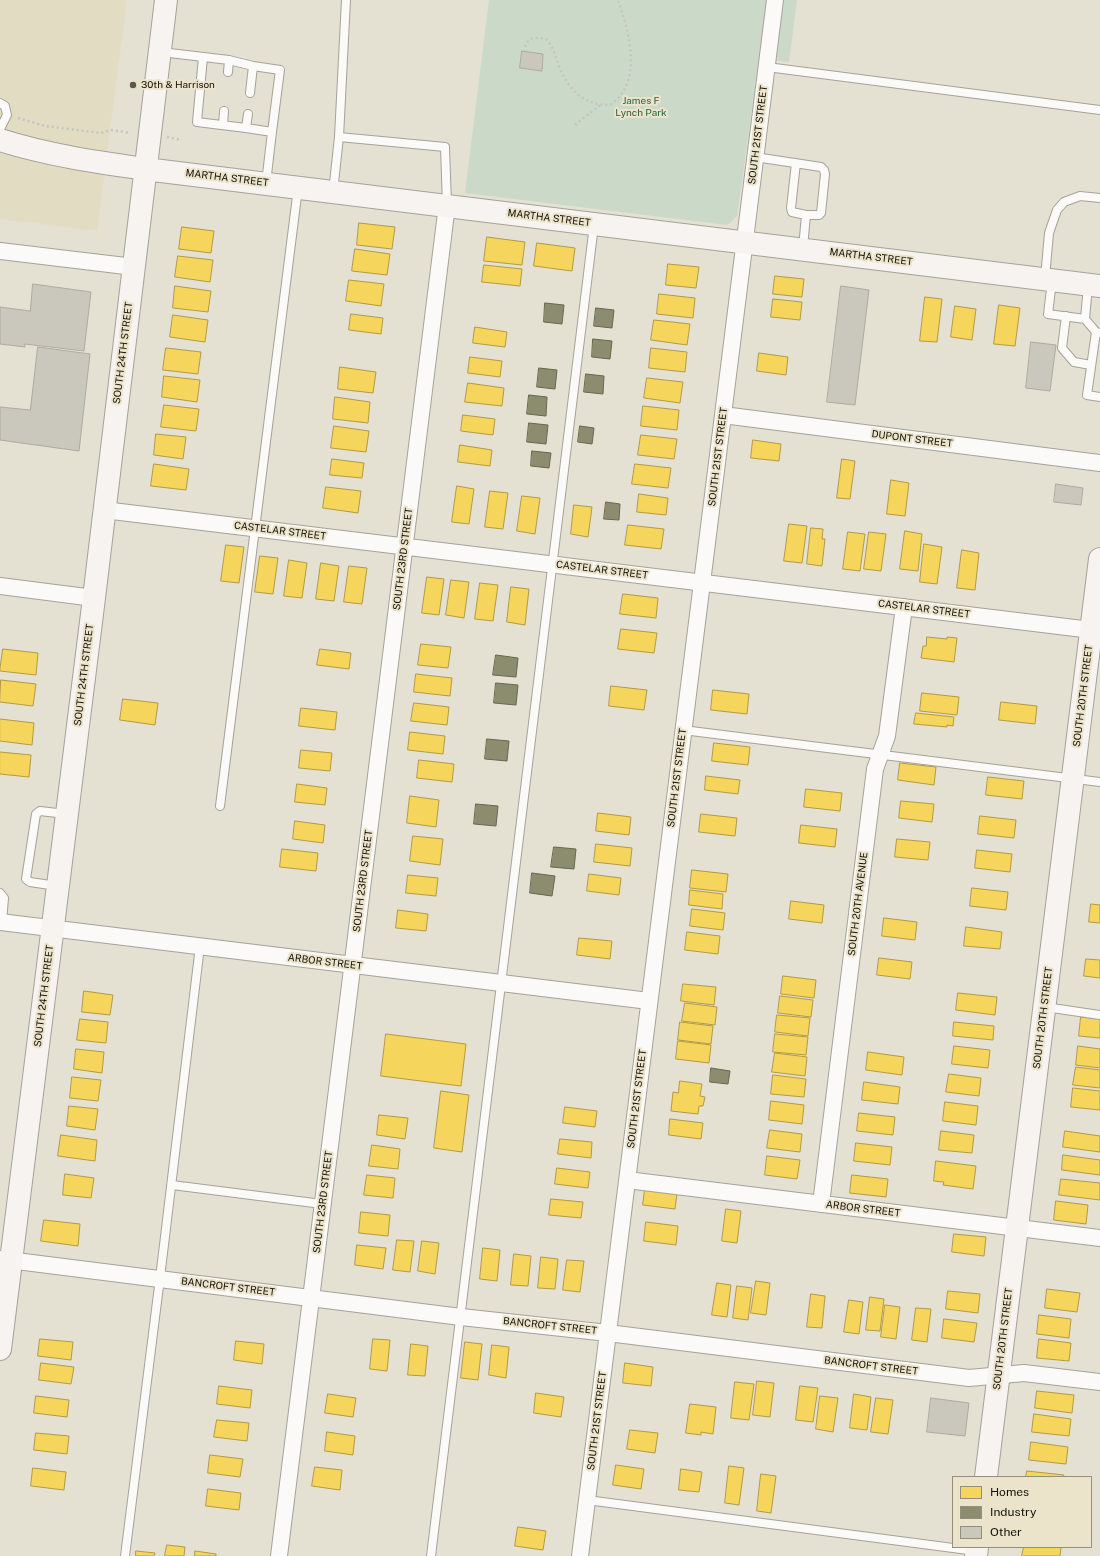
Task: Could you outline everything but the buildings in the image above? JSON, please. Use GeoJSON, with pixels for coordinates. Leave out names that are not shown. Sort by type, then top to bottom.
{"type":"FeatureCollection","features":[{"type":"Feature","properties":{"kind":"main road","name":"SOUTH 24TH STREET"},"geometry":{"type":"LineString","coordinates":[[0,1349],[6,1259],[58,886],[166,0]]}},
{"type":"Feature","properties":{"kind":"main road","name":"MARTHA STREET"},"geometry":{"type":"LineString","coordinates":[[0,140],[17,146],[89,161],[145,169],[1094,285]]}},
{"type":"Feature","properties":{"kind":"main road","name":"SOUTH 20TH STREET"},"geometry":{"type":"LineString","coordinates":[[986,1476],[1073,778],[1096,631],[1100,559]]}},
{"type":"Feature","properties":{"kind":"street","name":"SOUTH 21ST STREET"},"geometry":{"type":"LineString","coordinates":[[580,1556],[775,0]]}},
{"type":"Feature","properties":{"kind":"street","name":"SOUTH 23RD STREET"},"geometry":{"type":"LineString","coordinates":[[278,1556],[447,206]]}},
{"type":"Feature","properties":{"kind":"street"},"geometry":{"type":"LineString","coordinates":[[0,251],[134,267]]}},
{"type":"Feature","properties":{"kind":"street","name":"DUPONT STREET"},"geometry":{"type":"LineString","coordinates":[[723,415],[1100,463]]}},
{"type":"Feature","properties":{"kind":"street","name":"CASTELAR STREET"},"geometry":{"type":"LineString","coordinates":[[104,510],[1096,631]]}},
{"type":"Feature","properties":{"kind":"street"},"geometry":{"type":"LineString","coordinates":[[0,586],[94,598]]}},
{"type":"Feature","properties":{"kind":"street","name":"SOUTH 20TH AVENUE"},"geometry":{"type":"LineString","coordinates":[[821,1204],[875,769],[886,736],[904,607]]}},
{"type":"Feature","properties":{"kind":"street","name":"ARBOR STREET"},"geometry":{"type":"LineString","coordinates":[[1,922],[649,1001]]}},
{"type":"Feature","properties":{"kind":"street","name":"ARBOR STREET"},"geometry":{"type":"LineString","coordinates":[[627,1180],[1100,1238]]}},
{"type":"Feature","properties":{"kind":"street","name":"BANCROFT STREET"},"geometry":{"type":"LineString","coordinates":[[6,1259],[461,1317],[608,1333],[969,1378],[1024,1373],[1100,1382]]}},
{"type":"Feature","properties":{"kind":"lane"},"geometry":{"type":"LineString","coordinates":[[333,192],[339,138],[346,0]]}},
{"type":"Feature","properties":{"kind":"lane"},"geometry":{"type":"LineString","coordinates":[[159,52],[230,60],[253,66],[280,70],[266,183]]}},
{"type":"Feature","properties":{"kind":"lane"},"geometry":{"type":"LineString","coordinates":[[203,57],[197,122],[272,132]]}},
{"type":"Feature","properties":{"kind":"lane"},"geometry":{"type":"LineString","coordinates":[[228,72],[230,60]]}},
{"type":"Feature","properties":{"kind":"lane"},"geometry":{"type":"LineString","coordinates":[[250,93],[253,66]]}},
{"type":"Feature","properties":{"kind":"lane"},"geometry":{"type":"LineString","coordinates":[[767,67],[1100,110]]}},
{"type":"Feature","properties":{"kind":"lane"},"geometry":{"type":"LineString","coordinates":[[0,103],[4,106],[7,115],[0,129]]}},
{"type":"Feature","properties":{"kind":"lane"},"geometry":{"type":"LineString","coordinates":[[223,125],[224,111]]}},
{"type":"Feature","properties":{"kind":"lane"},"geometry":{"type":"LineString","coordinates":[[246,128],[248,114]]}},
{"type":"Feature","properties":{"kind":"lane"},"geometry":{"type":"LineString","coordinates":[[339,138],[445,147],[447,206]]}},
{"type":"Feature","properties":{"kind":"lane"},"geometry":{"type":"LineString","coordinates":[[755,158],[796,163],[821,167],[825,174],[821,213],[819,215],[792,212],[791,208],[796,163]]}},
{"type":"Feature","properties":{"kind":"lane"},"geometry":{"type":"LineString","coordinates":[[220,806],[298,187]]}},
{"type":"Feature","properties":{"kind":"lane"},"geometry":{"type":"LineString","coordinates":[[1100,198],[1080,196],[1064,202],[1057,210],[1049,233],[1048,314],[1085,319],[1098,332],[1091,365],[1087,395],[1100,397]]}},
{"type":"Feature","properties":{"kind":"lane"},"geometry":{"type":"LineString","coordinates":[[803,249],[806,214]]}},
{"type":"Feature","properties":{"kind":"lane"},"geometry":{"type":"LineString","coordinates":[[431,1556],[594,223]]}},
{"type":"Feature","properties":{"kind":"lane"},"geometry":{"type":"LineString","coordinates":[[1085,319],[1094,285]]}},
{"type":"Feature","properties":{"kind":"lane"},"geometry":{"type":"LineString","coordinates":[[1066,316],[1062,348],[1074,362],[1091,365]]}},
{"type":"Feature","properties":{"kind":"lane"},"geometry":{"type":"LineString","coordinates":[[683,730],[1100,782]]}},
{"type":"Feature","properties":{"kind":"lane"},"geometry":{"type":"LineString","coordinates":[[58,886],[30,882],[26,878],[36,814],[40,811],[67,814]]}},
{"type":"Feature","properties":{"kind":"lane"},"geometry":{"type":"LineString","coordinates":[[0,893],[4,898],[1,922]]}},
{"type":"Feature","properties":{"kind":"lane"},"geometry":{"type":"LineString","coordinates":[[125,1556],[172,1185],[200,946]]}},
{"type":"Feature","properties":{"kind":"lane"},"geometry":{"type":"LineString","coordinates":[[1044,1007],[1100,1015]]}},
{"type":"Feature","properties":{"kind":"lane"},"geometry":{"type":"LineString","coordinates":[[172,1185],[322,1204]]}},
{"type":"Feature","properties":{"kind":"lane"},"geometry":{"type":"LineString","coordinates":[[587,1500],[952,1548]]}},
{"type":"Feature","properties":{"kind":"lane"},"geometry":{"type":"LineString","coordinates":[[953,1548],[976,1551]]}},
{"type":"Feature","properties":{"kind":"path"},"geometry":{"type":"LineString","coordinates":[[525,48],[527,42],[532,38],[546,39],[554,52],[570,88],[590,102],[601,105],[610,105],[618,100],[626,89],[630,75],[630,51],[618,0]]}},
{"type":"Feature","properties":{"kind":"path"},"geometry":{"type":"LineString","coordinates":[[575,125],[601,105]]}},
{"type":"Feature","properties":{"kind":"path"},"geometry":{"type":"LineString","coordinates":[[7,115],[45,126],[101,133],[111,130],[182,140]]}},
{"type":"Feature","properties":{"kind":"shaded area"},"geometry":{"type":"Polygon","coordinates":[[[0,0],[127,0],[97,231],[0,219],[0,0]]]}},
{"type":"Feature","properties":{"kind":"green space","name":"James F Lynch Park"},"geometry":{"type":"Polygon","coordinates":[[[489,0],[797,0],[789,62],[759,59],[737,216],[727,225],[465,193],[489,0]]]}},
{"type":"Feature","properties":{"kind":"place","name":"30th & Harrison"},"geometry":{"type":"Point","coordinates":[133,85]}}]}
